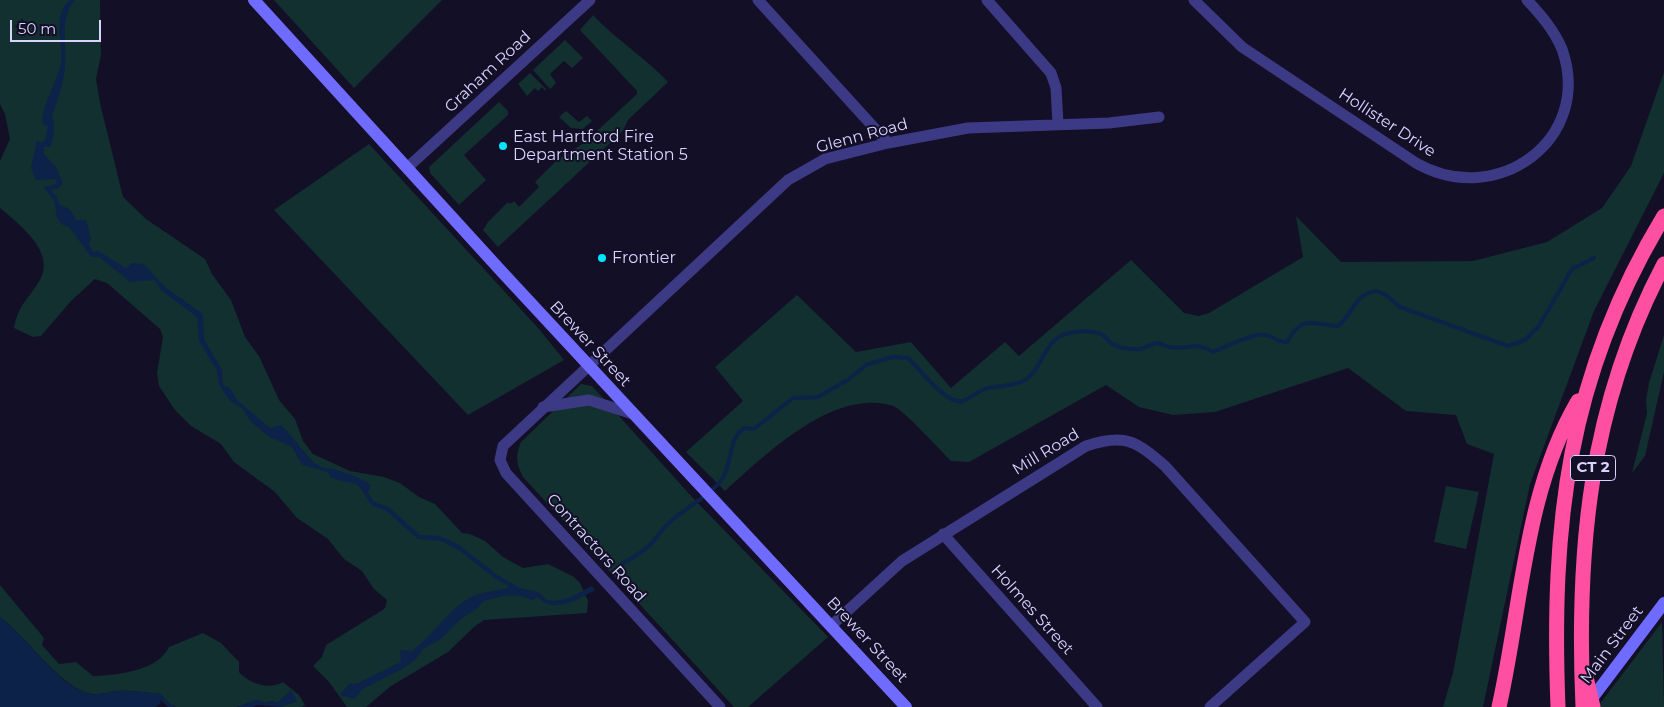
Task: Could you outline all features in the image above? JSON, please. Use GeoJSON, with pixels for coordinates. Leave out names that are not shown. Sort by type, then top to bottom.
{"type":"FeatureCollection","features":[{"type":"Feature","properties":{"kind":"highway","name":"CT 2"},"geometry":{"type":"LineString","coordinates":[[1558,707],[1556,618],[1559,545],[1569,466],[1588,387],[1616,309],[1664,216]]}},
{"type":"Feature","properties":{"kind":"highway","name":"CT 2"},"geometry":{"type":"LineString","coordinates":[[1584,680],[1581,662],[1583,547],[1595,456],[1626,347],[1664,264]]}},
{"type":"Feature","properties":{"kind":"highway"},"geometry":{"type":"LineString","coordinates":[[1499,707],[1528,545],[1538,502],[1560,435],[1588,387]]}},
{"type":"Feature","properties":{"kind":"highway"},"geometry":{"type":"LineString","coordinates":[[1584,680],[1584,707]]}},
{"type":"Feature","properties":{"kind":"highway"},"geometry":{"type":"LineString","coordinates":[[1584,680],[1593,707]]}},
{"type":"Feature","properties":{"kind":"main road","name":"Brewer Street"},"geometry":{"type":"LineString","coordinates":[[254,0],[587,365],[832,625],[906,707]]}},
{"type":"Feature","properties":{"kind":"main road","name":"Main Street"},"geometry":{"type":"LineString","coordinates":[[1584,707],[1664,603]]}},
{"type":"Feature","properties":{"kind":"street","name":"Graham Road"},"geometry":{"type":"LineString","coordinates":[[407,168],[590,0]]}},
{"type":"Feature","properties":{"kind":"street"},"geometry":{"type":"LineString","coordinates":[[758,0],[888,143]]}},
{"type":"Feature","properties":{"kind":"street"},"geometry":{"type":"LineString","coordinates":[[987,0],[1051,72],[1056,88],[1058,124]]}},
{"type":"Feature","properties":{"kind":"street","name":"Hollister Drive"},"geometry":{"type":"LineString","coordinates":[[1194,0],[1242,47],[1416,163],[1438,174],[1471,179],[1496,176],[1526,162],[1547,141],[1562,112],[1568,85],[1562,50],[1550,26],[1527,0]]}},
{"type":"Feature","properties":{"kind":"street","name":"Glenn Road"},"geometry":{"type":"LineString","coordinates":[[587,365],[788,180],[825,159],[888,143],[968,128],[1109,123],[1159,117]]}},
{"type":"Feature","properties":{"kind":"street","name":"Contractors Road"},"geometry":{"type":"LineString","coordinates":[[587,365],[503,446],[500,456],[502,467],[720,707]]}},
{"type":"Feature","properties":{"kind":"street"},"geometry":{"type":"LineString","coordinates":[[543,407],[589,400],[633,414]]}},
{"type":"Feature","properties":{"kind":"street","name":"Mill Road"},"geometry":{"type":"LineString","coordinates":[[832,625],[902,561],[943,534],[1086,446],[1107,439],[1127,439],[1145,449],[1165,466],[1304,622],[1210,707]]}},
{"type":"Feature","properties":{"kind":"street","name":"Holmes Street"},"geometry":{"type":"LineString","coordinates":[[943,534],[1097,707]]}},
{"type":"Feature","properties":{"kind":"green space"},"geometry":{"type":"Polygon","coordinates":[[[0,0],[100,0],[101,55],[96,79],[123,197],[146,219],[205,259],[212,274],[231,300],[245,337],[259,356],[279,400],[295,419],[303,441],[313,454],[350,471],[384,477],[400,483],[419,497],[435,504],[462,533],[470,534],[485,541],[503,557],[523,568],[548,564],[574,577],[580,583],[588,601],[587,613],[484,620],[448,652],[391,686],[366,707],[347,707],[329,682],[313,666],[322,657],[326,645],[381,611],[385,608],[387,600],[374,589],[362,571],[344,559],[328,539],[297,518],[275,492],[234,462],[221,444],[191,426],[175,410],[159,386],[157,373],[163,337],[160,329],[107,283],[95,279],[71,301],[41,336],[33,337],[14,328],[21,307],[40,280],[44,270],[43,259],[33,240],[17,222],[0,208],[0,161],[10,139],[5,114],[0,104],[0,0]]]}},
{"type":"Feature","properties":{"kind":"green space"},"geometry":{"type":"Polygon","coordinates":[[[274,0],[442,0],[354,88],[274,0]]]}},
{"type":"Feature","properties":{"kind":"green space"},"geometry":{"type":"Polygon","coordinates":[[[593,15],[668,82],[628,120],[623,131],[498,247],[483,230],[488,222],[508,202],[510,204],[514,201],[519,207],[539,187],[535,182],[558,159],[584,143],[637,94],[637,91],[580,30],[593,15]]]}},
{"type":"Feature","properties":{"kind":"green space"},"geometry":{"type":"Polygon","coordinates":[[[565,40],[583,58],[572,68],[564,61],[550,74],[556,83],[550,89],[533,70],[565,40]]]}},
{"type":"Feature","properties":{"kind":"green space"},"geometry":{"type":"Polygon","coordinates":[[[1664,72],[1664,173],[1594,311],[1530,484],[1483,707],[1443,707],[1453,673],[1494,454],[1467,444],[1456,415],[1406,411],[1348,368],[1215,412],[1173,415],[1139,407],[1106,385],[969,462],[951,461],[913,422],[893,406],[870,403],[847,406],[824,415],[802,428],[780,443],[725,491],[686,452],[743,401],[715,367],[797,295],[856,352],[911,342],[951,388],[1005,342],[1019,356],[1131,260],[1184,313],[1199,316],[1209,313],[1303,257],[1296,216],[1341,262],[1473,261],[1547,242],[1602,208],[1631,166],[1664,72]]]}},
{"type":"Feature","properties":{"kind":"green space"},"geometry":{"type":"Polygon","coordinates":[[[530,73],[546,89],[545,91],[542,87],[538,91],[535,88],[527,96],[518,84],[530,73]]]}},
{"type":"Feature","properties":{"kind":"green space"},"geometry":{"type":"Polygon","coordinates":[[[499,102],[508,111],[508,115],[464,155],[486,180],[459,205],[430,173],[429,167],[499,102]]]}},
{"type":"Feature","properties":{"kind":"green space"},"geometry":{"type":"Polygon","coordinates":[[[566,111],[579,122],[587,116],[592,121],[583,129],[571,128],[559,117],[566,111]]]}},
{"type":"Feature","properties":{"kind":"green space"},"geometry":{"type":"Polygon","coordinates":[[[369,144],[539,329],[564,360],[468,415],[274,210],[369,144]]]}},
{"type":"Feature","properties":{"kind":"green space"},"geometry":{"type":"Polygon","coordinates":[[[1664,335],[1664,372],[1645,456],[1632,473],[1647,413],[1646,400],[1649,383],[1664,335]]]}},
{"type":"Feature","properties":{"kind":"green space"},"geometry":{"type":"Polygon","coordinates":[[[581,384],[592,386],[692,497],[828,637],[748,707],[734,707],[523,477],[517,459],[521,442],[581,384]]]}},
{"type":"Feature","properties":{"kind":"green space"},"geometry":{"type":"Polygon","coordinates":[[[1446,486],[1479,492],[1466,549],[1434,542],[1446,486]]]}},
{"type":"Feature","properties":{"kind":"green space"},"geometry":{"type":"Polygon","coordinates":[[[0,585],[44,638],[42,645],[59,664],[76,662],[93,676],[125,673],[156,662],[169,647],[203,633],[221,643],[239,662],[239,672],[243,676],[254,683],[266,686],[283,682],[299,695],[305,705],[302,707],[280,707],[297,701],[265,703],[257,700],[237,707],[176,707],[171,705],[160,694],[118,691],[91,694],[79,690],[55,672],[0,617],[0,585]]]}},
{"type":"Feature","properties":{"kind":"green space"},"geometry":{"type":"Polygon","coordinates":[[[1662,622],[1664,707],[1599,707],[1599,705],[1662,622]]]}},
{"type":"Feature","properties":{"kind":"water"},"geometry":{"type":"Polygon","coordinates":[[[70,0],[75,0],[65,23],[65,65],[52,115],[54,135],[50,147],[44,147],[44,154],[56,167],[63,183],[60,187],[51,191],[57,197],[60,205],[70,209],[76,220],[86,220],[91,239],[89,245],[93,252],[98,251],[126,268],[132,263],[144,264],[165,287],[203,314],[204,339],[222,370],[223,385],[230,388],[238,401],[270,428],[281,425],[310,459],[318,465],[364,480],[371,485],[368,492],[374,502],[389,507],[420,535],[440,536],[461,546],[496,574],[520,588],[538,592],[547,600],[555,601],[571,597],[592,586],[595,590],[574,601],[559,605],[551,605],[538,597],[532,600],[514,595],[483,601],[478,608],[461,619],[441,639],[423,649],[415,660],[402,669],[363,689],[354,699],[340,695],[349,684],[358,683],[401,662],[400,650],[412,651],[466,600],[482,593],[510,587],[494,578],[460,551],[441,541],[418,539],[386,511],[371,505],[358,485],[330,477],[328,472],[302,465],[292,447],[268,436],[251,422],[242,408],[230,401],[219,385],[217,371],[199,341],[197,317],[162,291],[154,280],[130,282],[99,257],[91,257],[69,227],[63,225],[57,218],[54,200],[43,187],[54,185],[57,182],[55,179],[36,180],[31,168],[37,140],[41,143],[45,140],[48,126],[43,125],[44,111],[61,63],[61,13],[64,6],[70,0]]]}},
{"type":"Feature","properties":{"kind":"water"},"geometry":{"type":"Polygon","coordinates":[[[0,617],[55,672],[67,683],[79,690],[91,694],[134,691],[161,694],[171,705],[176,707],[168,707],[161,700],[160,704],[155,707],[0,707],[0,617]]]}},
{"type":"Feature","properties":{"kind":"water"},"geometry":{"type":"Polygon","coordinates":[[[291,690],[297,701],[280,707],[257,705],[253,707],[237,707],[257,700],[265,703],[273,701],[277,703],[291,690]]]}},
{"type":"Feature","properties":{"kind":"waterway"},"geometry":{"type":"LineString","coordinates":[[623,563],[646,549],[669,523],[720,482],[727,469],[735,439],[744,428],[754,429],[793,398],[818,397],[849,379],[866,365],[892,357],[908,358],[941,392],[956,401],[963,401],[984,389],[1015,384],[1028,378],[1051,344],[1056,339],[1069,333],[1081,331],[1095,332],[1103,335],[1114,345],[1133,349],[1158,343],[1175,348],[1196,346],[1213,352],[1239,341],[1260,335],[1287,342],[1298,327],[1303,324],[1315,323],[1338,326],[1358,300],[1376,291],[1386,295],[1400,307],[1508,346],[1525,340],[1539,326],[1572,269],[1594,258]]}},
{"type":"Feature","properties":{"kind":"place","name":"East Hartford Fire Department Station 5"},"geometry":{"type":"Point","coordinates":[503,146]}},
{"type":"Feature","properties":{"kind":"place","name":"Frontier"},"geometry":{"type":"Point","coordinates":[602,258]}}]}
